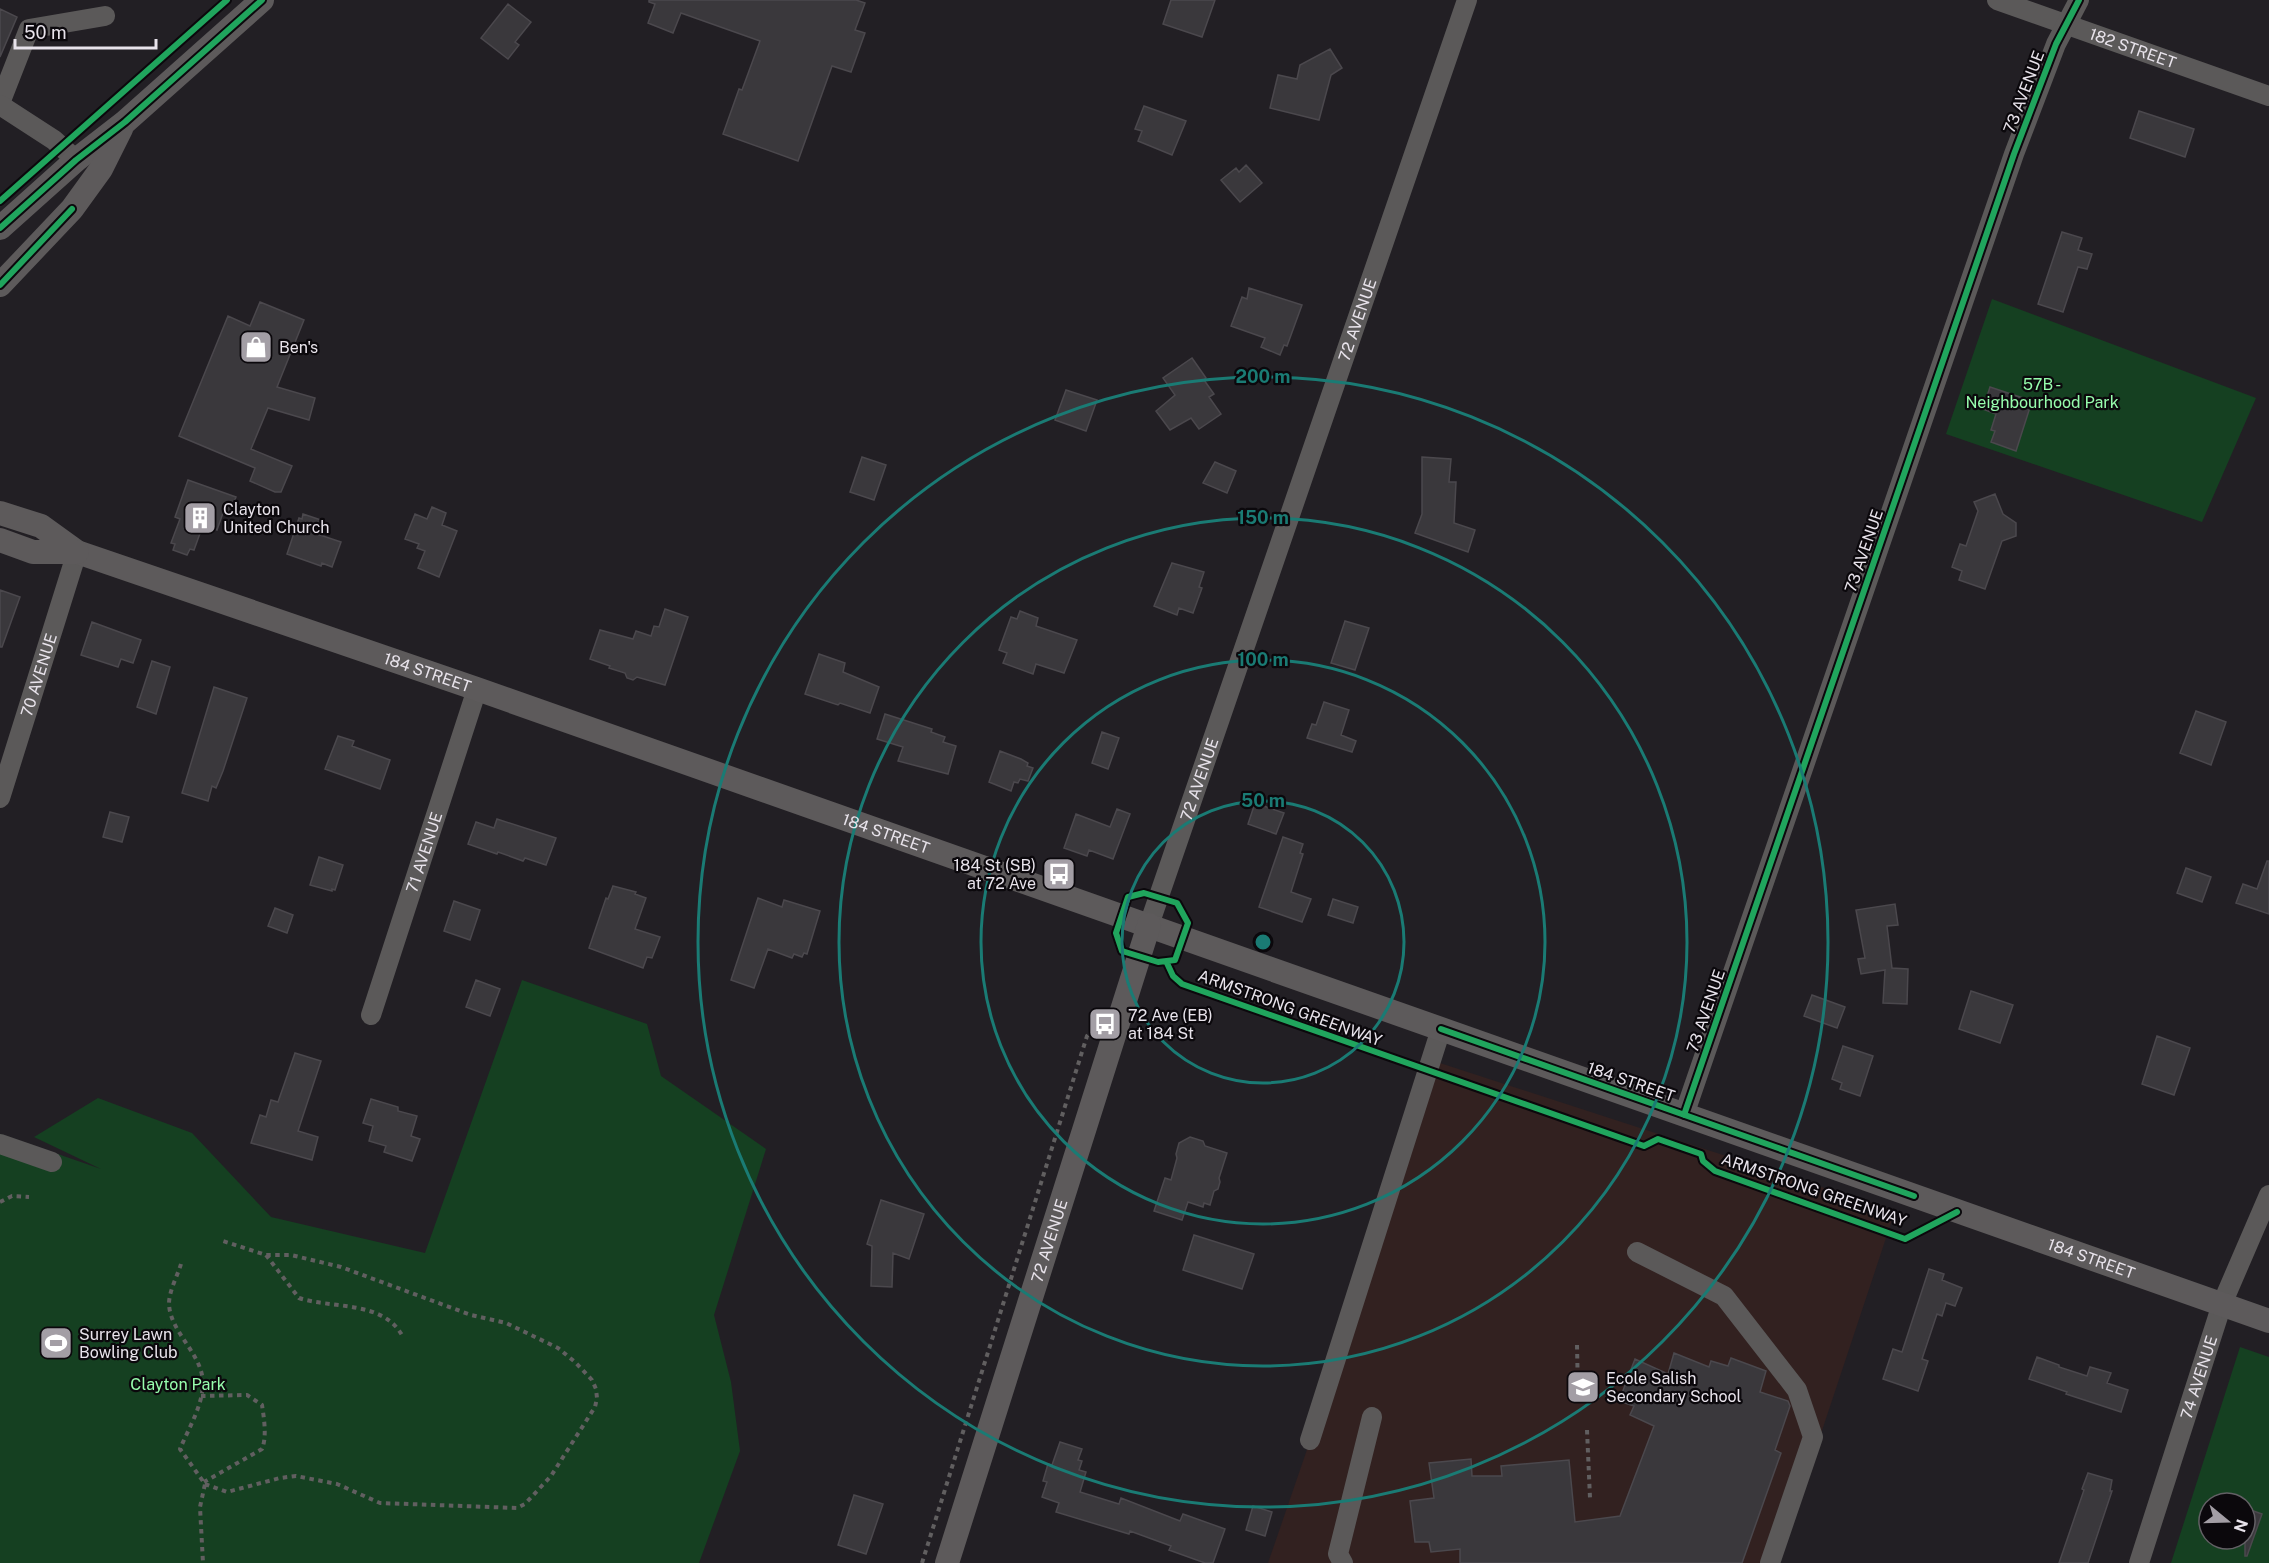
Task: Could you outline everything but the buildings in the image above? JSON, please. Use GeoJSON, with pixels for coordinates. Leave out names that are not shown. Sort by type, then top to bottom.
{"type":"FeatureCollection","features":[{"type":"Feature","properties":{"kind":"main road"},"geometry":{"type":"LineString","coordinates":[[0,228],[76,160],[125,122],[262,0]]}},
{"type":"Feature","properties":{"kind":"main road"},"geometry":{"type":"LineString","coordinates":[[0,285],[72,209],[101,169],[125,122]]}},
{"type":"Feature","properties":{"kind":"main road","name":"184 STREET"},"geometry":{"type":"LineString","coordinates":[[0,513],[41,526],[77,552],[477,689],[2269,1321]]}},
{"type":"Feature","properties":{"kind":"main road","name":"184 STREET"},"geometry":{"type":"LineString","coordinates":[[0,540],[33,552],[77,552]]}},
{"type":"Feature","properties":{"kind":"main road","name":"72 AVENUE"},"geometry":{"type":"LineString","coordinates":[[947,1563],[1149,926]]}},
{"type":"Feature","properties":{"kind":"street","name":"72 AVENUE"},"geometry":{"type":"LineString","coordinates":[[1149,926],[1467,0]]}},
{"type":"Feature","properties":{"kind":"street","name":"182 STREET"},"geometry":{"type":"LineString","coordinates":[[1998,0],[2269,96]]}},
{"type":"Feature","properties":{"kind":"street","name":"73 AVENUE"},"geometry":{"type":"LineString","coordinates":[[1684,1115],[2014,154],[2056,44],[2079,0]]}},
{"type":"Feature","properties":{"kind":"street"},"geometry":{"type":"LineString","coordinates":[[76,160],[54,140],[0,104],[29,29],[105,16]]}},
{"type":"Feature","properties":{"kind":"street","name":"70 AVENUE"},"geometry":{"type":"LineString","coordinates":[[0,798],[77,552]]}},
{"type":"Feature","properties":{"kind":"street","name":"71 AVENUE"},"geometry":{"type":"LineString","coordinates":[[371,1015],[477,689]]}},
{"type":"Feature","properties":{"kind":"street"},"geometry":{"type":"LineString","coordinates":[[1310,1440],[1441,1029]]}},
{"type":"Feature","properties":{"kind":"street"},"geometry":{"type":"LineString","coordinates":[[0,1144],[52,1162]]}},
{"type":"Feature","properties":{"kind":"street","name":"74 AVENUE"},"geometry":{"type":"LineString","coordinates":[[2139,1563],[2222,1304],[2269,1195]]}},
{"type":"Feature","properties":{"kind":"street"},"geometry":{"type":"LineString","coordinates":[[1637,1252],[1724,1296],[1797,1390],[1813,1437],[1770,1563]]}},
{"type":"Feature","properties":{"kind":"street"},"geometry":{"type":"LineString","coordinates":[[1343,1563],[1338,1554],[1372,1417]]}},
{"type":"Feature","properties":{"kind":"path"},"geometry":{"type":"LineString","coordinates":[[922,1563],[1088,1036],[1098,1023]]}},
{"type":"Feature","properties":{"kind":"path"},"geometry":{"type":"LineString","coordinates":[[0,1202],[12,1196],[29,1197]]}},
{"type":"Feature","properties":{"kind":"path"},"geometry":{"type":"LineString","coordinates":[[181,1264],[170,1294],[171,1314],[202,1375],[201,1396],[180,1449],[205,1483],[228,1492],[296,1476],[337,1484],[380,1503],[517,1508],[525,1504],[551,1476],[595,1407],[596,1389],[592,1380],[575,1362],[558,1348],[506,1323],[471,1315],[341,1267],[291,1255],[266,1255],[223,1241]]}},
{"type":"Feature","properties":{"kind":"path"},"geometry":{"type":"LineString","coordinates":[[266,1255],[299,1298],[359,1308],[379,1316],[398,1328],[403,1337]]}},
{"type":"Feature","properties":{"kind":"path"},"geometry":{"type":"LineString","coordinates":[[1576,1345],[1578,1394]]}},
{"type":"Feature","properties":{"kind":"path"},"geometry":{"type":"LineString","coordinates":[[201,1396],[247,1395],[262,1405],[264,1417],[262,1449],[205,1483],[200,1507],[203,1563]]}},
{"type":"Feature","properties":{"kind":"path"},"geometry":{"type":"LineString","coordinates":[[1587,1430],[1590,1498]]}},
{"type":"Feature","properties":{"kind":"shaded area","name":"Ecole Salish Secondary School"},"geometry":{"type":"Polygon","coordinates":[[[1440,1063],[1895,1211],[1778,1563],[1268,1563],[1440,1063]]]}},
{"type":"Feature","properties":{"kind":"green space","name":"57B - Neighbourhood Park"},"geometry":{"type":"Polygon","coordinates":[[[1992,299],[2256,398],[2202,522],[1946,434],[1992,299]]]}},
{"type":"Feature","properties":{"kind":"green space","name":"Clayton Park"},"geometry":{"type":"Polygon","coordinates":[[[522,980],[647,1024],[661,1076],[766,1149],[714,1315],[731,1382],[740,1451],[699,1563],[0,1563],[0,1134],[101,1169],[34,1137],[98,1098],[192,1133],[271,1217],[425,1253],[522,980]]]}},
{"type":"Feature","properties":{"kind":"green space"},"geometry":{"type":"Polygon","coordinates":[[[2240,1347],[2269,1357],[2269,1563],[2171,1563],[2240,1347]]]}},
{"type":"Feature","properties":{"kind":"cycle path"},"geometry":{"type":"LineString","coordinates":[[0,201],[227,0]]}},
{"type":"Feature","properties":{"kind":"cycle path"},"geometry":{"type":"LineString","coordinates":[[0,228],[76,160],[125,122],[262,0]]}},
{"type":"Feature","properties":{"kind":"cycle path"},"geometry":{"type":"LineString","coordinates":[[1684,1115],[2014,154],[2056,44],[2079,0]]}},
{"type":"Feature","properties":{"kind":"cycle path"},"geometry":{"type":"LineString","coordinates":[[0,285],[72,209]]}},
{"type":"Feature","properties":{"kind":"cycle path"},"geometry":{"type":"LineString","coordinates":[[1144,893],[1177,903],[1188,923],[1175,960],[1158,962],[1122,951],[1116,933],[1128,897],[1144,893]]}},
{"type":"Feature","properties":{"kind":"cycle path","name":"ARMSTRONG GREENWAY"},"geometry":{"type":"LineString","coordinates":[[1166,961],[1173,976],[1182,984],[1644,1146],[1658,1139],[1701,1154],[1703,1161],[1715,1171],[1905,1239],[1957,1212]]}},
{"type":"Feature","properties":{"kind":"cycle path"},"geometry":{"type":"LineString","coordinates":[[1441,1029],[1914,1196]]}},
{"type":"Feature","properties":{"kind":"place","name":"Ben's"},"geometry":{"type":"Point","coordinates":[256,347]}},
{"type":"Feature","properties":{"kind":"place","name":"Clayton United Church"},"geometry":{"type":"Point","coordinates":[200,518]}},
{"type":"Feature","properties":{"kind":"place","name":"184 St (SB) at 72 Ave"},"geometry":{"type":"Point","coordinates":[1059,874]}},
{"type":"Feature","properties":{"kind":"place","name":"72 Ave (EB) at 184 St"},"geometry":{"type":"Point","coordinates":[1105,1024]}},
{"type":"Feature","properties":{"kind":"place","name":"Surrey Lawn Bowling Club"},"geometry":{"type":"Point","coordinates":[56,1343]}},
{"type":"Feature","properties":{"kind":"place","name":"Ecole Salish Secondary School"},"geometry":{"type":"Point","coordinates":[1583,1387]}}]}
